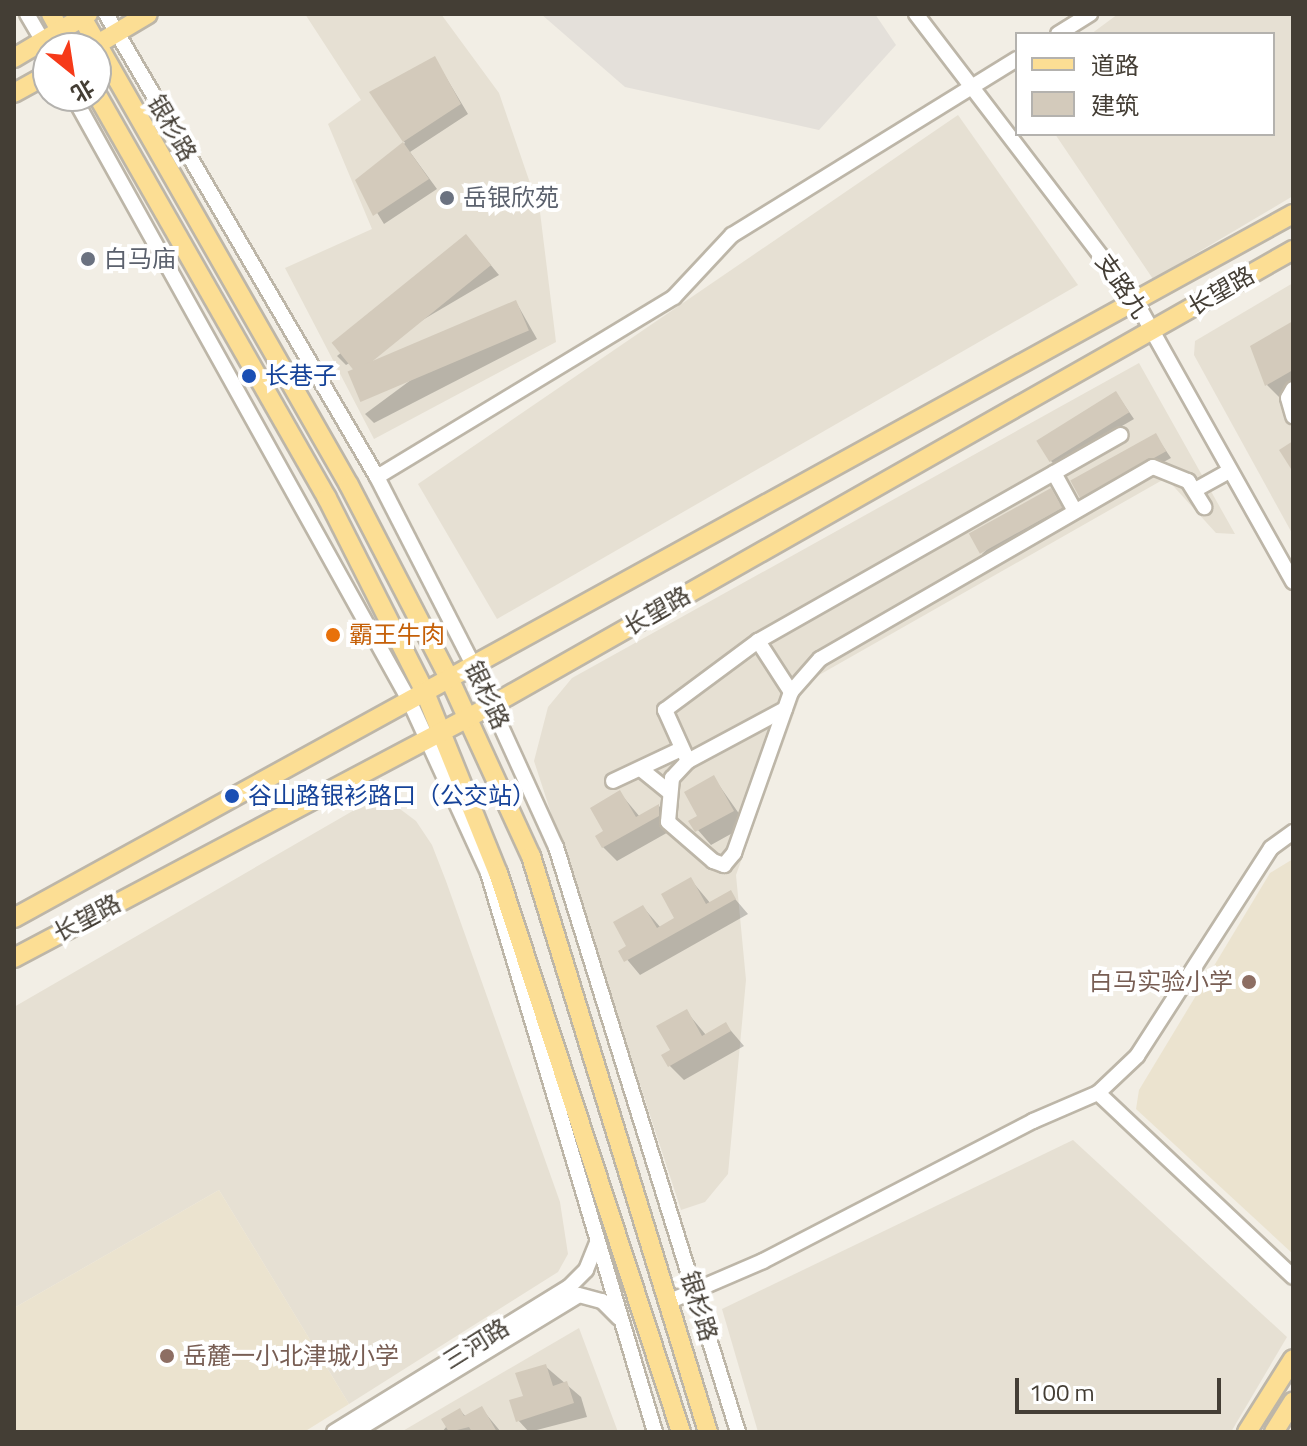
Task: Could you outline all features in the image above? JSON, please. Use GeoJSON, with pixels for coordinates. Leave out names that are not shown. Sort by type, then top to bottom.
{"type":"FeatureCollection","features":[{"type":"Feature","properties":{"kind":"main road"},"geometry":{"type":"LineString","coordinates":[[112,36],[148,14]]}},
{"type":"Feature","properties":{"kind":"main road"},"geometry":{"type":"LineString","coordinates":[[56,22],[83,15]]}},
{"type":"Feature","properties":{"kind":"main road","name":"银杉路"},"geometry":{"type":"LineString","coordinates":[[112,77],[349,485],[449,678],[531,856],[708,1432]]}},
{"type":"Feature","properties":{"kind":"main road"},"geometry":{"type":"LineString","coordinates":[[14,93],[32,83]]}},
{"type":"Feature","properties":{"kind":"main road","name":"银杉路"},"geometry":{"type":"LineString","coordinates":[[107,112],[327,498],[498,873],[681,1432]]}},
{"type":"Feature","properties":{"kind":"main road","name":"长望路"},"geometry":{"type":"LineString","coordinates":[[14,918],[1293,214]]}},
{"type":"Feature","properties":{"kind":"main road","name":"长望路"},"geometry":{"type":"LineString","coordinates":[[14,958],[492,705],[1293,250]]}},
{"type":"Feature","properties":{"kind":"main road"},"geometry":{"type":"LineString","coordinates":[[1247,1432],[1293,1359]]}},
{"type":"Feature","properties":{"kind":"main road"},"geometry":{"type":"LineString","coordinates":[[1274,1432],[1293,1401]]}},
{"type":"Feature","properties":{"kind":"street"},"geometry":{"type":"LineString","coordinates":[[27,14],[38,32]]}},
{"type":"Feature","properties":{"kind":"street","name":"银杉路"},"geometry":{"type":"LineString","coordinates":[[106,14],[377,477],[473,665],[556,847],[738,1432]]}},
{"type":"Feature","properties":{"kind":"street","name":"支路九"},"geometry":{"type":"LineString","coordinates":[[916,14],[1136,302],[1293,582]]}},
{"type":"Feature","properties":{"kind":"street"},"geometry":{"type":"LineString","coordinates":[[1061,32],[1090,14]]}},
{"type":"Feature","properties":{"kind":"street"},"geometry":{"type":"LineString","coordinates":[[377,477],[674,297],[732,235],[1015,60]]}},
{"type":"Feature","properties":{"kind":"street","name":"银杉路"},"geometry":{"type":"LineString","coordinates":[[82,112],[416,694]]}},
{"type":"Feature","properties":{"kind":"street"},"geometry":{"type":"LineString","coordinates":[[1293,389],[1288,398],[1293,416]]}},
{"type":"Feature","properties":{"kind":"street"},"geometry":{"type":"LineString","coordinates":[[684,755],[665,710],[758,641],[1121,435]]}},
{"type":"Feature","properties":{"kind":"street"},"geometry":{"type":"LineString","coordinates":[[684,755],[668,791],[673,829],[713,861],[730,862],[791,692],[820,659],[1153,467],[1178,473],[1195,490],[1204,507]]}},
{"type":"Feature","properties":{"kind":"street"},"geometry":{"type":"LineString","coordinates":[[1195,490],[1229,471]]}},
{"type":"Feature","properties":{"kind":"street"},"geometry":{"type":"LineString","coordinates":[[1054,473],[1075,511]]}},
{"type":"Feature","properties":{"kind":"street"},"geometry":{"type":"LineString","coordinates":[[758,641],[791,692]]}},
{"type":"Feature","properties":{"kind":"street"},"geometry":{"type":"LineString","coordinates":[[613,781],[684,755],[785,709]]}},
{"type":"Feature","properties":{"kind":"street","name":"银杉路"},"geometry":{"type":"LineString","coordinates":[[434,733],[488,873],[655,1432]]}},
{"type":"Feature","properties":{"kind":"street"},"geometry":{"type":"LineString","coordinates":[[642,770],[668,791]]}},
{"type":"Feature","properties":{"kind":"street"},"geometry":{"type":"LineString","coordinates":[[668,1302],[1098,1093],[1137,1056],[1271,848],[1293,832]]}},
{"type":"Feature","properties":{"kind":"street"},"geometry":{"type":"LineString","coordinates":[[1098,1093],[1293,1277]]}},
{"type":"Feature","properties":{"kind":"street","name":"三河路"},"geometry":{"type":"LineString","coordinates":[[334,1432],[569,1287],[593,1260],[598,1239]]}},
{"type":"Feature","properties":{"kind":"street","name":"三河路"},"geometry":{"type":"LineString","coordinates":[[354,1432],[579,1295],[602,1301],[623,1324]]}},
{"type":"Feature","properties":{"kind":"shaded area","name":"岳银欣苑"},"geometry":{"type":"Polygon","coordinates":[[[305,14],[441,14],[499,93],[540,212],[556,342],[374,439],[285,268],[372,229],[328,124],[361,100],[305,14]]]}},
{"type":"Feature","properties":{"kind":"shaded area"},"geometry":{"type":"Polygon","coordinates":[[[541,14],[875,14],[896,45],[819,130],[625,87],[541,14]]]}},
{"type":"Feature","properties":{"kind":"shaded area"},"geometry":{"type":"Polygon","coordinates":[[[1118,14],[1293,14],[1293,196],[1153,279],[1056,136],[1275,136],[1275,32],[1094,32],[1118,14]]]}},
{"type":"Feature","properties":{"kind":"shaded area"},"geometry":{"type":"Polygon","coordinates":[[[958,115],[1078,285],[497,619],[418,484],[958,115]]]}},
{"type":"Feature","properties":{"kind":"shaded area"},"geometry":{"type":"Polygon","coordinates":[[[1293,283],[1293,535],[1194,355],[1195,341],[1293,283]]]}},
{"type":"Feature","properties":{"kind":"shaded area"},"geometry":{"type":"Polygon","coordinates":[[[1139,363],[1235,534],[1216,533],[1166,478],[805,683],[736,875],[746,980],[728,1174],[705,1202],[681,1210],[534,761],[548,707],[572,678],[1139,363]]]}},
{"type":"Feature","properties":{"kind":"shaded area"},"geometry":{"type":"Polygon","coordinates":[[[392,803],[416,821],[432,845],[560,1202],[568,1254],[558,1272],[349,1404],[219,1190],[14,1308],[14,1007],[363,805],[392,803]]]}},
{"type":"Feature","properties":{"kind":"shaded area","name":"白马实验小学"},"geometry":{"type":"Polygon","coordinates":[[[1293,859],[1293,1254],[1136,1109],[1139,1090],[1270,873],[1293,859]]]}},
{"type":"Feature","properties":{"kind":"shaded area"},"geometry":{"type":"Polygon","coordinates":[[[1073,1140],[1287,1337],[1231,1432],[758,1432],[722,1309],[1073,1140]]]}},
{"type":"Feature","properties":{"kind":"shaded area","name":"岳麓一小北津城小学"},"geometry":{"type":"Polygon","coordinates":[[[219,1190],[349,1404],[304,1432],[14,1432],[14,1308],[219,1190]]]}},
{"type":"Feature","properties":{"kind":"shaded area"},"geometry":{"type":"Polygon","coordinates":[[[579,1328],[618,1432],[401,1432],[579,1328]]]}},
{"type":"Feature","properties":{"kind":"building"},"geometry":{"type":"Polygon","coordinates":[[[435,56],[461,104],[403,142],[369,92],[435,56]]]}},
{"type":"Feature","properties":{"kind":"building"},"geometry":{"type":"Polygon","coordinates":[[[403,142],[429,179],[373,216],[355,180],[403,142]]]}},
{"type":"Feature","properties":{"kind":"building"},"geometry":{"type":"Polygon","coordinates":[[[466,234],[491,265],[357,374],[332,343],[466,234]]]}},
{"type":"Feature","properties":{"kind":"building"},"geometry":{"type":"Polygon","coordinates":[[[516,300],[529,330],[360,402],[348,372],[516,300]]]}},
{"type":"Feature","properties":{"kind":"building"},"geometry":{"type":"Polygon","coordinates":[[[1293,321],[1293,370],[1265,386],[1250,346],[1293,321]]]}},
{"type":"Feature","properties":{"kind":"building"},"geometry":{"type":"Polygon","coordinates":[[[1116,391],[1129,412],[1050,462],[1036,441],[1116,391]]]}},
{"type":"Feature","properties":{"kind":"building"},"geometry":{"type":"Polygon","coordinates":[[[1156,433],[1166,451],[1080,499],[1070,481],[1156,433]]]}},
{"type":"Feature","properties":{"kind":"building"},"geometry":{"type":"Polygon","coordinates":[[[1293,441],[1293,472],[1279,450],[1293,441]]]}},
{"type":"Feature","properties":{"kind":"building"},"geometry":{"type":"Polygon","coordinates":[[[1051,488],[1062,508],[980,554],[969,534],[1051,488]]]}},
{"type":"Feature","properties":{"kind":"building"},"geometry":{"type":"Polygon","coordinates":[[[714,775],[734,811],[695,832],[688,821],[697,816],[684,792],[714,775]]]}},
{"type":"Feature","properties":{"kind":"building"},"geometry":{"type":"Polygon","coordinates":[[[620,790],[636,817],[659,804],[659,816],[602,848],[595,836],[603,831],[590,808],[620,790]]]}},
{"type":"Feature","properties":{"kind":"building"},"geometry":{"type":"Polygon","coordinates":[[[691,877],[706,904],[731,890],[736,899],[624,962],[618,951],[626,946],[613,922],[643,905],[657,928],[674,918],[661,894],[691,877]]]}},
{"type":"Feature","properties":{"kind":"building"},"geometry":{"type":"Polygon","coordinates":[[[687,1009],[702,1036],[726,1022],[731,1031],[668,1067],[661,1055],[670,1050],[656,1026],[687,1009]]]}},
{"type":"Feature","properties":{"kind":"building"},"geometry":{"type":"Polygon","coordinates":[[[546,1364],[553,1386],[567,1381],[574,1403],[516,1422],[509,1400],[523,1396],[515,1373],[546,1364]]]}},
{"type":"Feature","properties":{"kind":"building"},"geometry":{"type":"Polygon","coordinates":[[[482,1406],[497,1432],[472,1432],[469,1427],[449,1432],[441,1419],[460,1408],[464,1416],[482,1406]]]}},
{"type":"Feature","properties":{"kind":"place","name":"岳银欣苑"},"geometry":{"type":"Point","coordinates":[447,198]}},
{"type":"Feature","properties":{"kind":"place","name":"白马庙"},"geometry":{"type":"Point","coordinates":[88,259]}},
{"type":"Feature","properties":{"kind":"place","name":"长巷子"},"geometry":{"type":"Point","coordinates":[249,376]}},
{"type":"Feature","properties":{"kind":"place","name":"霸王牛肉"},"geometry":{"type":"Point","coordinates":[333,635]}},
{"type":"Feature","properties":{"kind":"place","name":"谷山路银衫路口（公交站）"},"geometry":{"type":"Point","coordinates":[232,796]}},
{"type":"Feature","properties":{"kind":"place","name":"白马实验小学"},"geometry":{"type":"Point","coordinates":[1249,982]}},
{"type":"Feature","properties":{"kind":"place","name":"岳麓一小北津城小学"},"geometry":{"type":"Point","coordinates":[167,1356]}}]}
